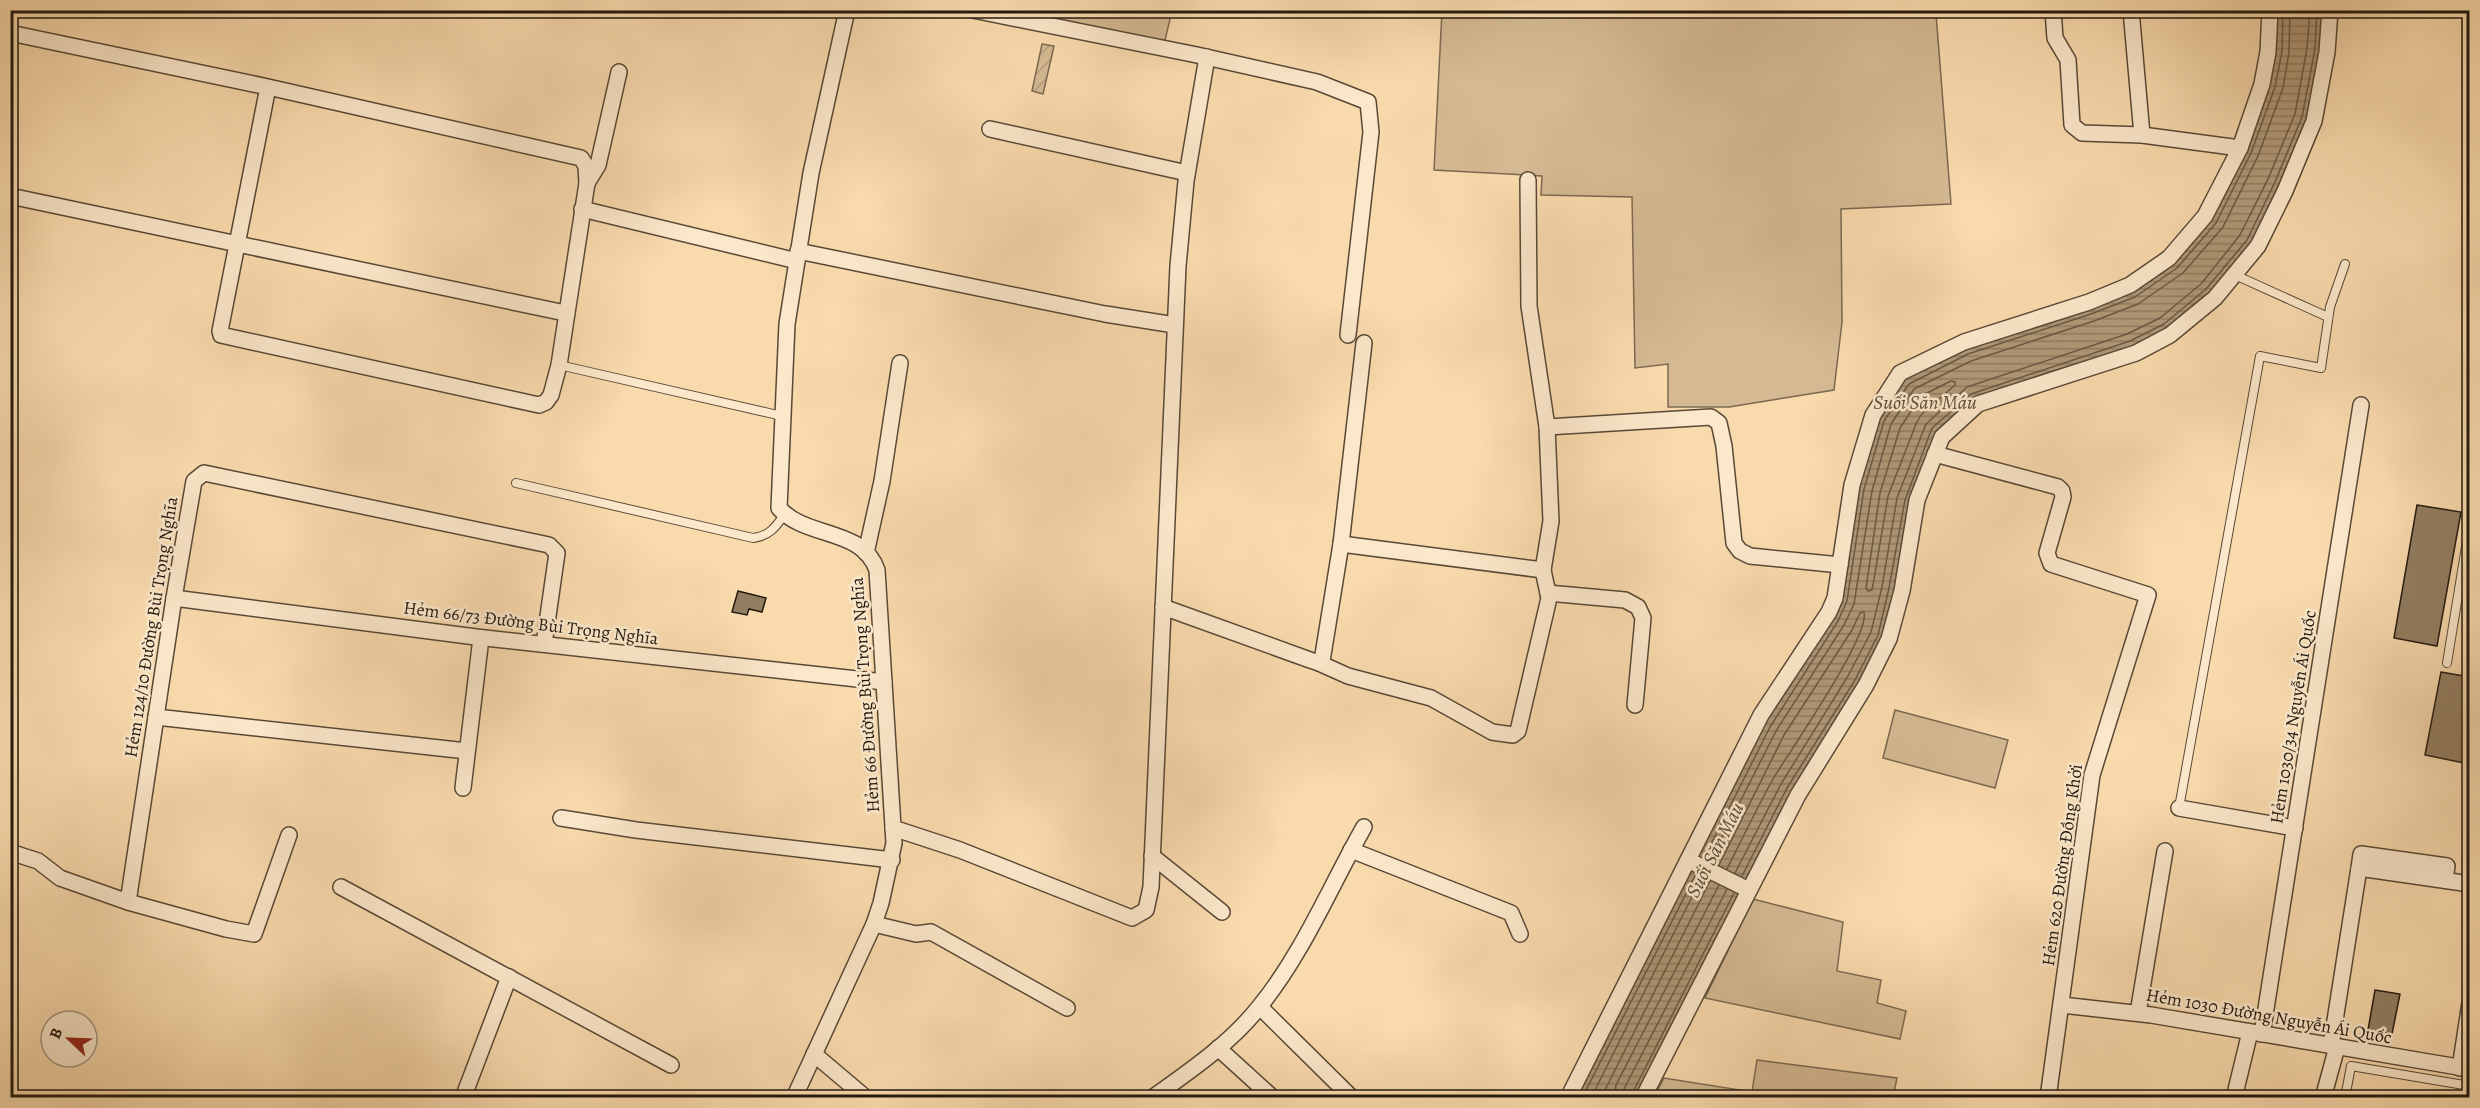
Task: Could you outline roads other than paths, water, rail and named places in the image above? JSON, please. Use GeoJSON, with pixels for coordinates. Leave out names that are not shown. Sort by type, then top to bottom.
{"type":"FeatureCollection","features":[{"type":"Feature","properties":{"kind":"street"},"geometry":{"type":"LineString","coordinates":[[784,514],[779,508],[787,324],[811,172],[847,10]]}},
{"type":"Feature","properties":{"kind":"street"},"geometry":{"type":"LineString","coordinates":[[973,10],[1207,57],[1317,82],[1368,102],[1371,132],[1348,335]]}},
{"type":"Feature","properties":{"kind":"street"},"geometry":{"type":"LineString","coordinates":[[2053,10],[2055,38],[2068,60],[2072,125],[2082,133],[2142,135],[2240,148]]}},
{"type":"Feature","properties":{"kind":"street"},"geometry":{"type":"LineString","coordinates":[[2131,10],[2142,135]]}},
{"type":"Feature","properties":{"kind":"street"},"geometry":{"type":"LineString","coordinates":[[1568,1098],[1761,716],[1829,612],[1835,597],[1852,485],[1874,415],[1900,373],[1964,342],[2089,302],[2130,285],[2169,258],[2205,216],[2240,148],[2262,84],[2268,52],[2270,10]]}},
{"type":"Feature","properties":{"kind":"street"},"geometry":{"type":"LineString","coordinates":[[1643,1098],[1798,795],[1866,686],[1890,639],[1902,591],[1917,500],[1942,436],[1978,404],[2136,353],[2170,335],[2216,298],[2258,246],[2285,191],[2314,121],[2327,52],[2330,10]]}},
{"type":"Feature","properties":{"kind":"street"},"geometry":{"type":"LineString","coordinates":[[10,33],[268,87],[581,158],[586,166],[587,183],[559,365],[551,395],[546,402],[539,405],[224,337],[219,331],[268,87]]}},
{"type":"Feature","properties":{"kind":"street"},"geometry":{"type":"LineString","coordinates":[[894,828],[960,850],[1132,918],[1146,910],[1151,887],[1175,325],[1187,173],[1207,57]]}},
{"type":"Feature","properties":{"kind":"street"},"geometry":{"type":"LineString","coordinates":[[587,183],[598,165],[619,72]]}},
{"type":"Feature","properties":{"kind":"street"},"geometry":{"type":"LineString","coordinates":[[990,129],[1187,173]]}},
{"type":"Feature","properties":{"kind":"street"},"geometry":{"type":"LineString","coordinates":[[1163,607],[1319,663],[1348,676],[1431,698],[1492,732],[1513,735],[1518,731],[1549,598],[1543,570],[1551,521],[1547,427],[1529,306],[1528,180]]}},
{"type":"Feature","properties":{"kind":"street"},"geometry":{"type":"LineString","coordinates":[[10,196],[566,313]]}},
{"type":"Feature","properties":{"kind":"street"},"geometry":{"type":"LineString","coordinates":[[582,209],[798,256],[1175,325]]}},
{"type":"Feature","properties":{"kind":"street"},"geometry":{"type":"LineString","coordinates":[[1319,663],[1322,661],[1341,544],[1364,343]]}},
{"type":"Feature","properties":{"kind":"street"},"geometry":{"type":"LineString","coordinates":[[866,553],[882,481],[900,363]]}},
{"type":"Feature","properties":{"kind":"street","name":"Hẻm 1030/34 Nguyễn Ái Quốc"},"geometry":{"type":"LineString","coordinates":[[2234,1098],[2256,1033],[2295,828],[2361,405]]}},
{"type":"Feature","properties":{"kind":"street"},"geometry":{"type":"LineString","coordinates":[[1547,427],[1711,417],[1719,423],[1724,447],[1734,543],[1740,551],[1750,556],[1840,565]]}},
{"type":"Feature","properties":{"kind":"street","name":"Hẻm 620 Đường Đồng Khởi"},"geometry":{"type":"LineString","coordinates":[[1935,454],[2058,486],[2063,496],[2047,553],[2051,564],[2148,595],[2092,775],[2048,1098]]}},
{"type":"Feature","properties":{"kind":"street","name":"Hẻm 124/10 Đường Bùi Trọng Nghĩa"},"geometry":{"type":"LineString","coordinates":[[128,902],[194,482],[204,473],[549,545],[557,553],[544,644]]}},
{"type":"Feature","properties":{"kind":"street","name":"Hẻm 66 Đường Bùi Trọng Nghĩa"},"geometry":{"type":"LineString","coordinates":[[784,514],[857,544],[874,560],[877,570],[894,828],[892,860],[874,924],[794,1098]]}},
{"type":"Feature","properties":{"kind":"street"},"geometry":{"type":"LineString","coordinates":[[1341,544],[1543,570]]}},
{"type":"Feature","properties":{"kind":"street"},"geometry":{"type":"LineString","coordinates":[[1548,593],[1625,600],[1638,607],[1643,618],[1635,705]]}},
{"type":"Feature","properties":{"kind":"street","name":"Hẻm 66/73 Đường Bùi Trọng Nghĩa"},"geometry":{"type":"LineString","coordinates":[[174,598],[481,638],[884,682]]}},
{"type":"Feature","properties":{"kind":"street"},"geometry":{"type":"LineString","coordinates":[[463,789],[481,638]]}},
{"type":"Feature","properties":{"kind":"street"},"geometry":{"type":"LineString","coordinates":[[156,717],[467,751]]}},
{"type":"Feature","properties":{"kind":"street"},"geometry":{"type":"LineString","coordinates":[[2179,808],[2295,828]]}},
{"type":"Feature","properties":{"kind":"street"},"geometry":{"type":"LineString","coordinates":[[561,818],[636,830],[892,860]]}},
{"type":"Feature","properties":{"kind":"street"},"geometry":{"type":"LineString","coordinates":[[1152,1098],[1236,1033],[1260,1007],[1286,970],[1364,827]]}},
{"type":"Feature","properties":{"kind":"street"},"geometry":{"type":"LineString","coordinates":[[10,852],[38,861],[60,878],[128,902],[253,935],[256,933],[289,835]]}},
{"type":"Feature","properties":{"kind":"street"},"geometry":{"type":"LineString","coordinates":[[1351,850],[1512,913],[1520,934]]}},
{"type":"Feature","properties":{"kind":"street"},"geometry":{"type":"LineString","coordinates":[[2138,1013],[2165,851]]}},
{"type":"Feature","properties":{"kind":"street"},"geometry":{"type":"LineString","coordinates":[[1152,856],[1222,912]]}},
{"type":"Feature","properties":{"kind":"street"},"geometry":{"type":"LineString","coordinates":[[1688,860],[1749,890]]}},
{"type":"Feature","properties":{"kind":"street"},"geometry":{"type":"LineString","coordinates":[[2323,1098],[2334,1046],[2359,868],[2469,884]]}},
{"type":"Feature","properties":{"kind":"street"},"geometry":{"type":"LineString","coordinates":[[341,887],[671,1065]]}},
{"type":"Feature","properties":{"kind":"street"},"geometry":{"type":"LineString","coordinates":[[874,924],[915,934],[931,932],[1067,1008]]}},
{"type":"Feature","properties":{"kind":"street"},"geometry":{"type":"LineString","coordinates":[[463,1098],[509,976]]}},
{"type":"Feature","properties":{"kind":"street"},"geometry":{"type":"LineString","coordinates":[[2465,1069],[2469,1003]]}},
{"type":"Feature","properties":{"kind":"street","name":"Hẻm 1030 Đường Nguyễn Ái Quốc"},"geometry":{"type":"LineString","coordinates":[[2062,1005],[2138,1013],[2465,1069]]}},
{"type":"Feature","properties":{"kind":"street"},"geometry":{"type":"LineString","coordinates":[[1260,1007],[1352,1098]]}},
{"type":"Feature","properties":{"kind":"street"},"geometry":{"type":"LineString","coordinates":[[1218,1048],[1273,1098]]}},
{"type":"Feature","properties":{"kind":"street"},"geometry":{"type":"LineString","coordinates":[[814,1054],[866,1098]]}},
{"type":"Feature","properties":{"kind":"lane"},"geometry":{"type":"LineString","coordinates":[[2179,808],[2260,356],[2321,368],[2328,317],[2345,264]]}},
{"type":"Feature","properties":{"kind":"lane"},"geometry":{"type":"LineString","coordinates":[[2235,274],[2328,317]]}},
{"type":"Feature","properties":{"kind":"lane"},"geometry":{"type":"LineString","coordinates":[[559,365],[782,416]]}},
{"type":"Feature","properties":{"kind":"lane"},"geometry":{"type":"LineString","coordinates":[[516,483],[753,538],[765,537],[776,528],[784,514]]}},
{"type":"Feature","properties":{"kind":"lane"},"geometry":{"type":"LineString","coordinates":[[2446,663],[2469,522]]}},
{"type":"Feature","properties":{"kind":"lane"},"geometry":{"type":"LineString","coordinates":[[2345,1098],[2351,1066],[2469,1086]]}},
{"type":"Feature","properties":{"kind":"water","name":"Suối Săn Máu"},"geometry":{"type":"Polygon","coordinates":[[[2277,11],[2323,11],[2321,50],[2308,118],[2252,243],[2211,293],[2167,329],[2132,347],[1973,399],[1937,431],[1910,501],[1895,590],[1883,637],[1721,933],[1635,1097],[1575,1098],[1764,724],[1833,618],[1858,488],[1879,419],[1905,378],[1966,349],[2173,264],[2246,151],[2269,85],[2276,50],[2277,11]]]}}]}
